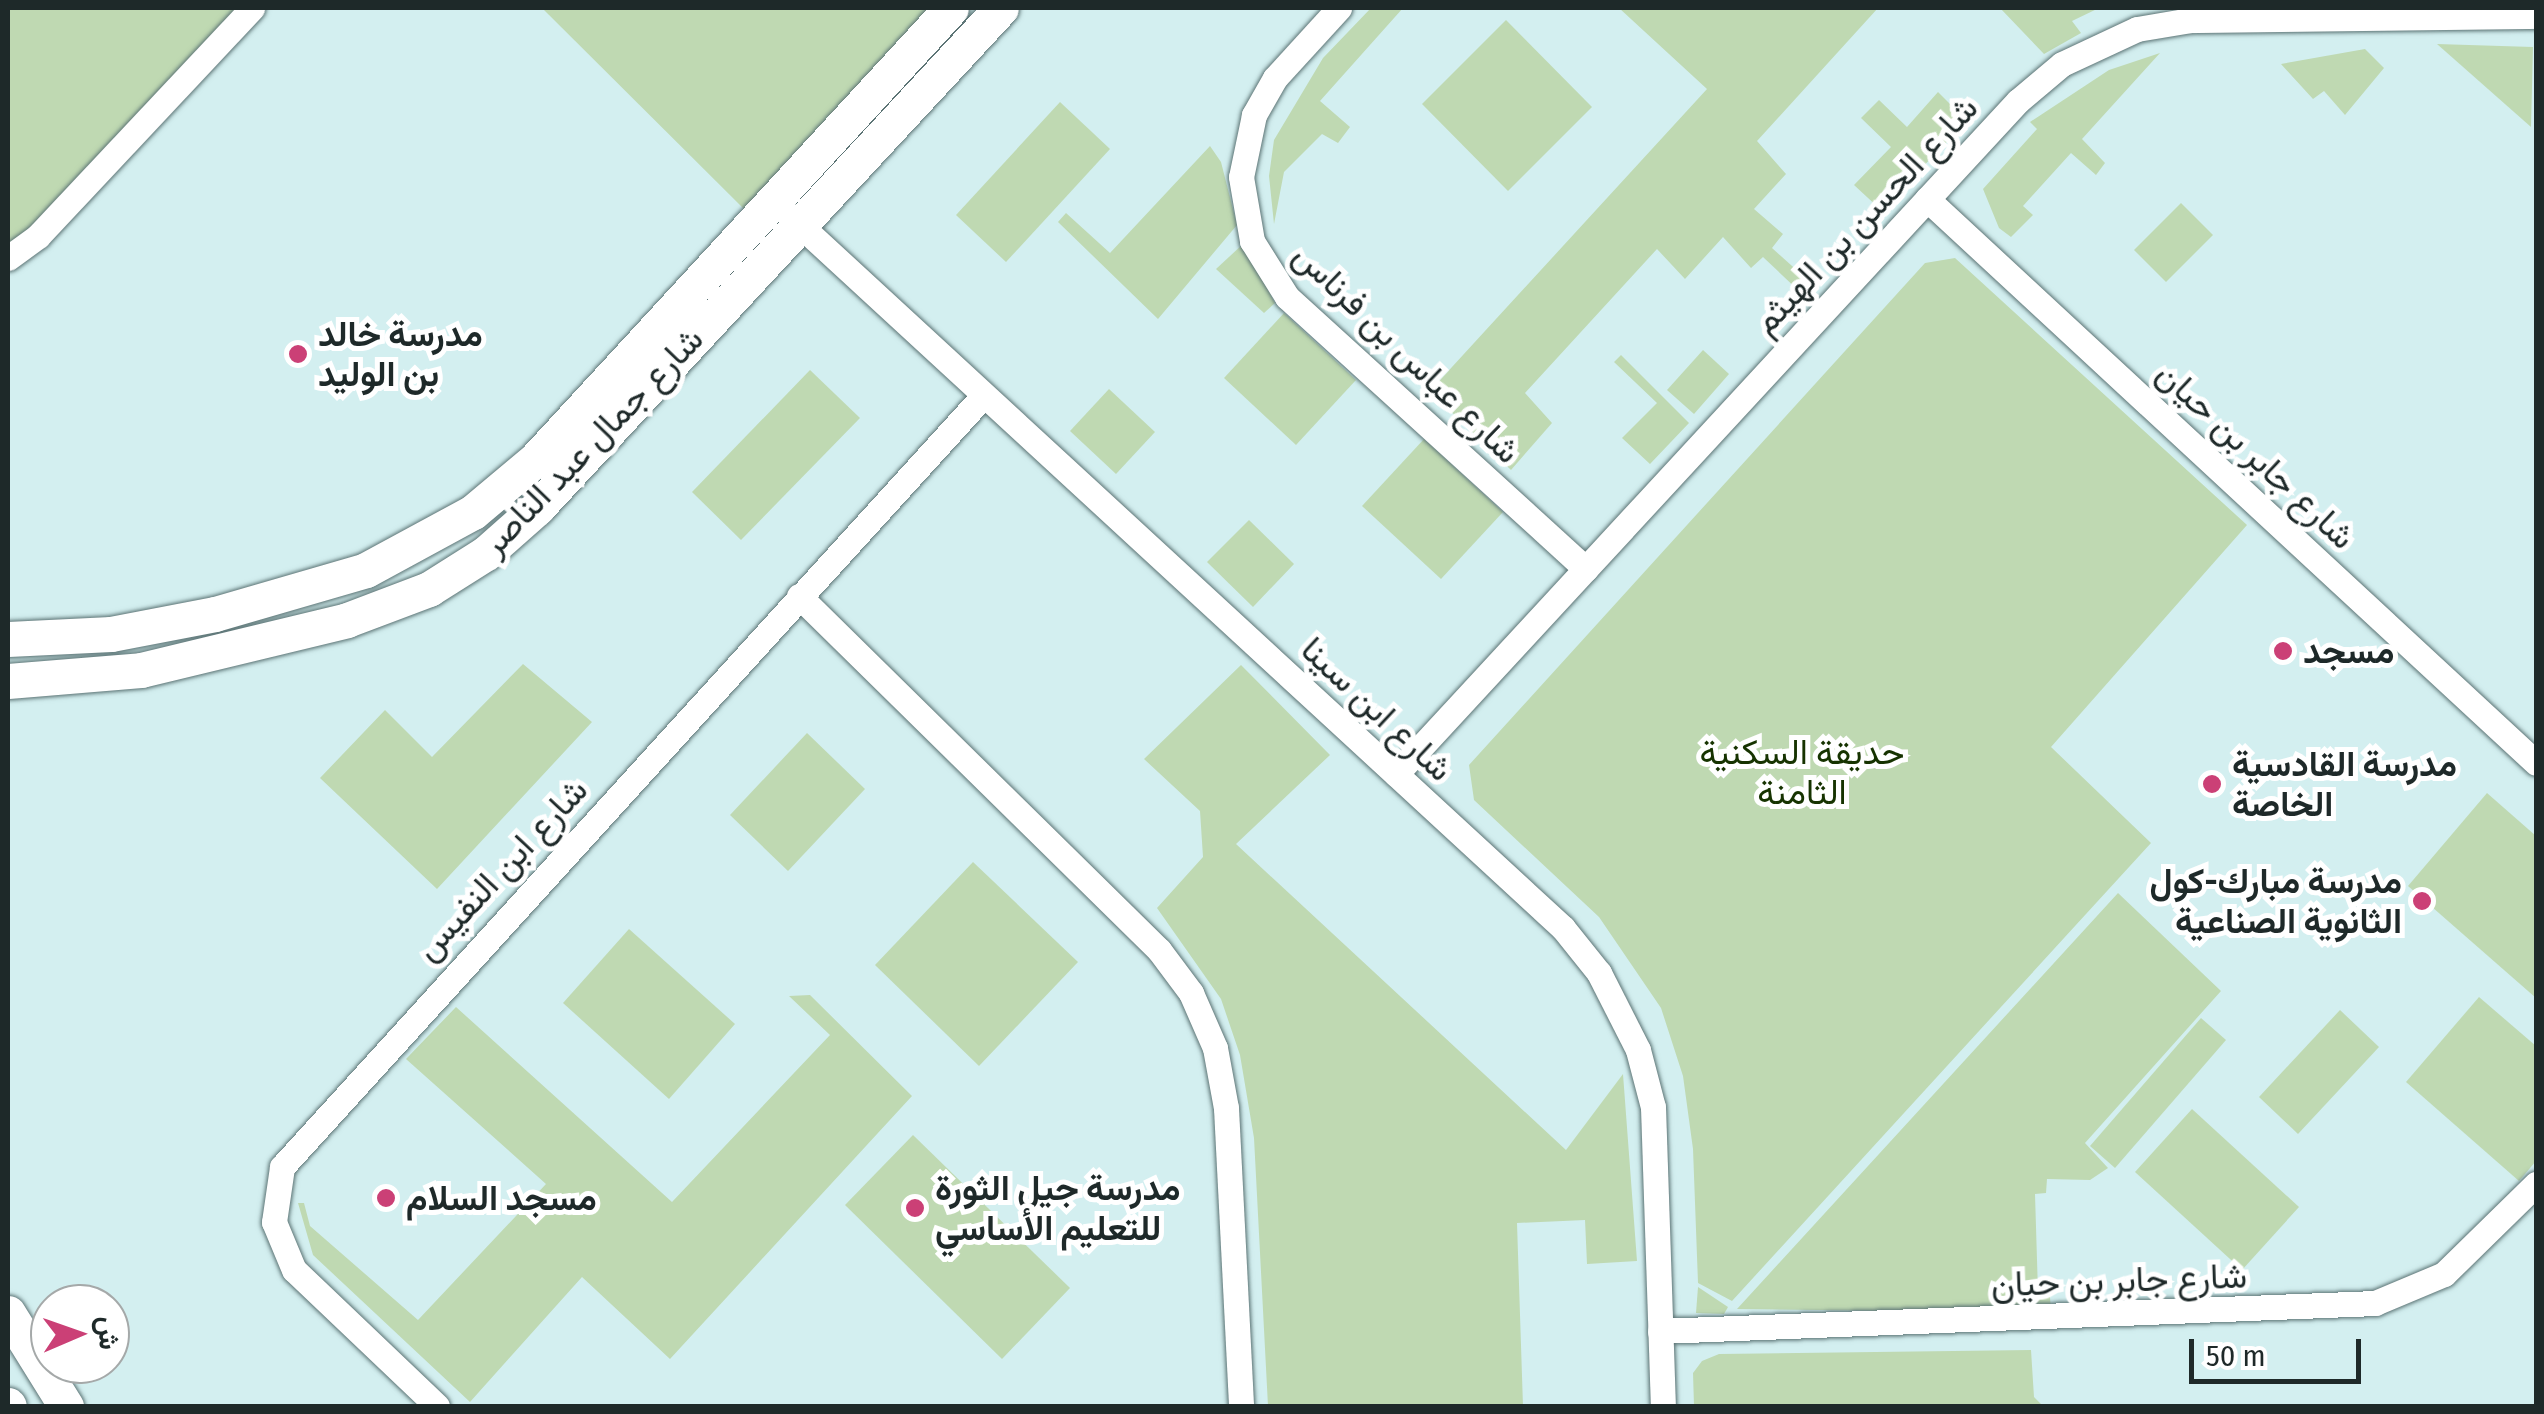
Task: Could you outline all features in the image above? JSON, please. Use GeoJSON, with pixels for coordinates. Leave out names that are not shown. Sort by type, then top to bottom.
{"type":"FeatureCollection","features":[{"type":"Feature","properties":{"kind":"main road","name":"شارع جمال عبد الناصر"},"geometry":{"type":"LineString","coordinates":[[8,681],[177,663],[347,620],[429,589],[486,553],[537,508],[786,213],[951,8]]}},
{"type":"Feature","properties":{"kind":"main road","name":"شارع جمال عبد الناصر"},"geometry":{"type":"LineString","coordinates":[[8,639],[184,622],[327,583],[431,538],[534,460],[1001,8]]}},
{"type":"Feature","properties":{"kind":"main road"},"geometry":{"type":"LineString","coordinates":[[8,1314],[66,1406]]}},
{"type":"Feature","properties":{"kind":"street"},"geometry":{"type":"LineString","coordinates":[[8,258],[38,236],[252,8]]}},
{"type":"Feature","properties":{"kind":"street","name":"شارع عباس بن فرناس"},"geometry":{"type":"LineString","coordinates":[[1339,8],[1275,78],[1254,115],[1241,176],[1252,241],[1287,296],[1586,569]]}},
{"type":"Feature","properties":{"kind":"street","name":"شارع الحسن بن الهيثم"},"geometry":{"type":"LineString","coordinates":[[1396,774],[2028,91],[2086,50],[2164,23],[2285,13],[2536,16]]}},
{"type":"Feature","properties":{"kind":"street","name":"شارع جابر بن حيان"},"geometry":{"type":"LineString","coordinates":[[1927,200],[2536,763]]}},
{"type":"Feature","properties":{"kind":"street","name":"شارع ابن سينا"},"geometry":{"type":"LineString","coordinates":[[786,213],[1563,928],[1627,1022],[1653,1107],[1663,1406]]}},
{"type":"Feature","properties":{"kind":"street","name":"شارع ابن النفيس"},"geometry":{"type":"LineString","coordinates":[[437,1406],[294,1270],[274,1222],[282,1167],[303,1136],[984,394]]}},
{"type":"Feature","properties":{"kind":"street"},"geometry":{"type":"LineString","coordinates":[[799,596],[1159,950],[1191,993],[1215,1048],[1226,1108],[1241,1406]]}},
{"type":"Feature","properties":{"kind":"street","name":"شارع جابر بن حيان"},"geometry":{"type":"LineString","coordinates":[[1660,1331],[2375,1303],[2444,1274],[2536,1184]]}},
{"type":"Feature","properties":{"kind":"green space"},"geometry":{"type":"Polygon","coordinates":[[[8,8],[237,8],[8,252],[8,8]]]}},
{"type":"Feature","properties":{"kind":"green space"},"geometry":{"type":"Polygon","coordinates":[[[542,8],[939,8],[749,214],[542,8]]]}},
{"type":"Feature","properties":{"kind":"green space"},"geometry":{"type":"Polygon","coordinates":[[[1371,8],[1403,8],[1320,101],[1350,127],[1338,143],[1322,134],[1284,172],[1274,224],[1269,176],[1274,140],[1323,58],[1371,8]]]}},
{"type":"Feature","properties":{"kind":"green space"},"geometry":{"type":"Polygon","coordinates":[[[1619,8],[1878,8],[1757,141],[1786,174],[1754,209],[1783,234],[1772,248],[1811,283],[1801,293],[1763,257],[1751,268],[1723,237],[1685,279],[1657,249],[1525,393],[1552,423],[1511,470],[1430,391],[1707,89],[1619,8]]]}},
{"type":"Feature","properties":{"kind":"green space"},"geometry":{"type":"Polygon","coordinates":[[[2000,8],[2099,8],[2072,21],[2081,33],[2044,54],[2000,8]]]}},
{"type":"Feature","properties":{"kind":"green space"},"geometry":{"type":"Polygon","coordinates":[[[1506,20],[1592,107],[1508,191],[1422,104],[1506,20]]]}},
{"type":"Feature","properties":{"kind":"green space"},"geometry":{"type":"Polygon","coordinates":[[[2437,44],[2533,47],[2531,127],[2437,44]]]}},
{"type":"Feature","properties":{"kind":"green space"},"geometry":{"type":"Polygon","coordinates":[[[2365,49],[2384,68],[2345,115],[2324,91],[2313,99],[2281,64],[2365,49]]]}},
{"type":"Feature","properties":{"kind":"green space"},"geometry":{"type":"Polygon","coordinates":[[[2160,53],[2082,139],[2105,163],[2096,175],[2071,153],[2023,206],[2033,215],[2011,237],[1999,228],[1983,189],[2037,129],[2030,122],[2109,70],[2160,53]]]}},
{"type":"Feature","properties":{"kind":"green space"},"geometry":{"type":"Polygon","coordinates":[[[1938,92],[1967,121],[1881,210],[1854,185],[1891,147],[1861,118],[1879,100],[1907,127],[1938,92]]]}},
{"type":"Feature","properties":{"kind":"green space"},"geometry":{"type":"Polygon","coordinates":[[[1060,102],[1110,149],[1006,262],[956,215],[1060,102]]]}},
{"type":"Feature","properties":{"kind":"green space"},"geometry":{"type":"Polygon","coordinates":[[[1210,146],[1221,162],[1237,225],[1158,319],[1058,222],[1066,213],[1110,253],[1210,146]]]}},
{"type":"Feature","properties":{"kind":"green space"},"geometry":{"type":"Polygon","coordinates":[[[2181,203],[2213,235],[2166,282],[2134,250],[2181,203]]]}},
{"type":"Feature","properties":{"kind":"green space"},"geometry":{"type":"Polygon","coordinates":[[[1243,244],[1275,303],[1264,313],[1216,269],[1243,244]]]}},
{"type":"Feature","properties":{"kind":"green space","name":"حديقة السكنية الثامنة"},"geometry":{"type":"Polygon","coordinates":[[[1955,258],[2247,525],[2051,747],[2151,843],[1732,1301],[1698,1283],[1693,1149],[1683,1076],[1661,1008],[1599,917],[1474,800],[1469,765],[1925,263],[1955,258]]]}},
{"type":"Feature","properties":{"kind":"green space"},"geometry":{"type":"Polygon","coordinates":[[[1284,313],[1356,380],[1296,445],[1224,378],[1284,313]]]}},
{"type":"Feature","properties":{"kind":"green space"},"geometry":{"type":"Polygon","coordinates":[[[1703,350],[1729,374],[1694,414],[1667,390],[1703,350]]]}},
{"type":"Feature","properties":{"kind":"green space"},"geometry":{"type":"Polygon","coordinates":[[[1621,355],[1689,423],[1650,464],[1622,438],[1657,403],[1614,362],[1621,355]]]}},
{"type":"Feature","properties":{"kind":"green space"},"geometry":{"type":"Polygon","coordinates":[[[810,370],[860,418],[741,540],[692,492],[810,370]]]}},
{"type":"Feature","properties":{"kind":"green space"},"geometry":{"type":"Polygon","coordinates":[[[1109,389],[1155,432],[1116,474],[1070,431],[1109,389]]]}},
{"type":"Feature","properties":{"kind":"green space"},"geometry":{"type":"Polygon","coordinates":[[[1424,439],[1503,512],[1441,579],[1362,506],[1424,439]]]}},
{"type":"Feature","properties":{"kind":"green space"},"geometry":{"type":"Polygon","coordinates":[[[1249,520],[1294,564],[1253,607],[1207,562],[1249,520]]]}},
{"type":"Feature","properties":{"kind":"green space"},"geometry":{"type":"Polygon","coordinates":[[[523,664],[592,722],[437,889],[320,778],[385,710],[432,757],[523,664]]]}},
{"type":"Feature","properties":{"kind":"green space"},"geometry":{"type":"Polygon","coordinates":[[[1241,665],[1330,755],[1236,844],[1566,1150],[1623,1074],[1637,1261],[1587,1264],[1585,1220],[1517,1223],[1523,1406],[1268,1406],[1254,1138],[1240,1055],[1221,999],[1157,908],[1203,857],[1200,811],[1144,759],[1241,665]]]}},
{"type":"Feature","properties":{"kind":"green space"},"geometry":{"type":"Polygon","coordinates":[[[807,733],[865,789],[788,871],[730,815],[807,733]]]}},
{"type":"Feature","properties":{"kind":"green space"},"geometry":{"type":"Polygon","coordinates":[[[2487,793],[2536,836],[2536,998],[2408,886],[2487,793]]]}},
{"type":"Feature","properties":{"kind":"green space"},"geometry":{"type":"Polygon","coordinates":[[[973,862],[1078,962],[979,1066],[875,965],[973,862]]]}},
{"type":"Feature","properties":{"kind":"green space"},"geometry":{"type":"Polygon","coordinates":[[[2118,893],[2221,991],[2085,1143],[2108,1168],[2090,1180],[2047,1179],[2046,1193],[2035,1194],[2038,1292],[2050,1297],[2051,1313],[1737,1309],[2118,893]]]}},
{"type":"Feature","properties":{"kind":"green space"},"geometry":{"type":"Polygon","coordinates":[[[629,929],[735,1024],[669,1099],[563,1003],[629,929]]]}},
{"type":"Feature","properties":{"kind":"green space"},"geometry":{"type":"Polygon","coordinates":[[[810,995],[912,1096],[670,1359],[582,1277],[470,1402],[313,1255],[298,1203],[304,1203],[310,1226],[418,1320],[546,1184],[406,1059],[456,1007],[672,1202],[830,1035],[789,996],[810,995]]]}},
{"type":"Feature","properties":{"kind":"green space"},"geometry":{"type":"Polygon","coordinates":[[[2479,997],[2536,1046],[2536,1161],[2519,1181],[2406,1082],[2479,997]]]}},
{"type":"Feature","properties":{"kind":"green space"},"geometry":{"type":"Polygon","coordinates":[[[2340,1010],[2379,1047],[2298,1134],[2259,1097],[2340,1010]]]}},
{"type":"Feature","properties":{"kind":"green space"},"geometry":{"type":"Polygon","coordinates":[[[2201,1018],[2226,1040],[2115,1168],[2090,1146],[2201,1018]]]}},
{"type":"Feature","properties":{"kind":"green space"},"geometry":{"type":"Polygon","coordinates":[[[2192,1109],[2299,1207],[2242,1270],[2135,1172],[2192,1109]]]}},
{"type":"Feature","properties":{"kind":"green space"},"geometry":{"type":"Polygon","coordinates":[[[913,1135],[1070,1288],[1002,1359],[845,1205],[913,1135]]]}},
{"type":"Feature","properties":{"kind":"green space"},"geometry":{"type":"Polygon","coordinates":[[[1698,1287],[1728,1307],[1724,1314],[1696,1313],[1698,1287]]]}},
{"type":"Feature","properties":{"kind":"green space"},"geometry":{"type":"Polygon","coordinates":[[[2031,1350],[2034,1397],[2043,1406],[1694,1406],[1693,1373],[1702,1361],[1719,1354],[2031,1350]]]}},
{"type":"Feature","properties":{"kind":"place","name":"مدرسة خالد بن الوليد"},"geometry":{"type":"Point","coordinates":[298,354]}},
{"type":"Feature","properties":{"kind":"place","name":"مسجد"},"geometry":{"type":"Point","coordinates":[2283,651]}},
{"type":"Feature","properties":{"kind":"place","name":"مدرسة القادسية الخاصة"},"geometry":{"type":"Point","coordinates":[2212,784]}},
{"type":"Feature","properties":{"kind":"place","name":"مدرسة مبارك-كول الثانوية الصناعية"},"geometry":{"type":"Point","coordinates":[2422,901]}},
{"type":"Feature","properties":{"kind":"place","name":"مسجد السلام"},"geometry":{"type":"Point","coordinates":[386,1198]}},
{"type":"Feature","properties":{"kind":"place","name":"مدرسة جيل الثورة للتعليم الأساسي"},"geometry":{"type":"Point","coordinates":[915,1208]}}]}
